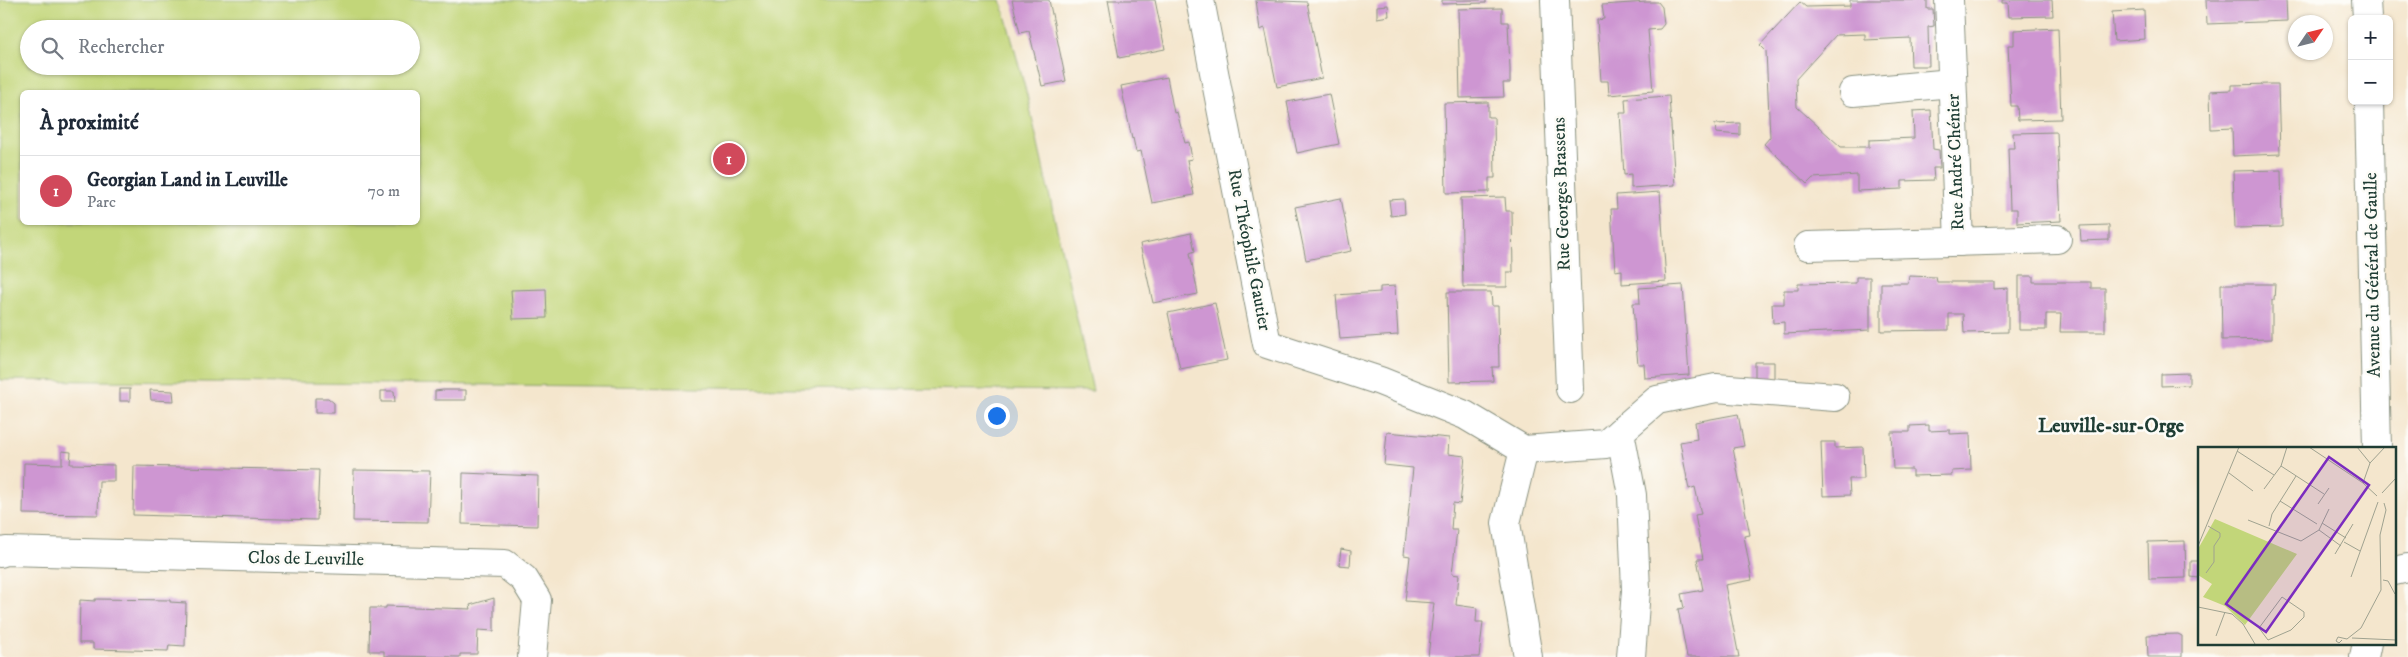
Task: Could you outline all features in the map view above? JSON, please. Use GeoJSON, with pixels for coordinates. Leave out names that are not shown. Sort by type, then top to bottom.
{"type":"FeatureCollection","features":[{"type":"Feature","properties":{"kind":"street","name":"Rue Théophile Gautier"},"geometry":{"type":"LineString","coordinates":[[1200,0],[1267,344],[1380,381],[1465,415],[1524,450]]}},
{"type":"Feature","properties":{"kind":"street","name":"Rue Georges Brassens"},"geometry":{"type":"LineString","coordinates":[[1554,0],[1570,389]]}},
{"type":"Feature","properties":{"kind":"street","name":"Rue André Chénier"},"geometry":{"type":"LineString","coordinates":[[1949,0],[1959,242]]}},
{"type":"Feature","properties":{"kind":"street"},"geometry":{"type":"LineString","coordinates":[[2366,0],[2366,15]]}},
{"type":"Feature","properties":{"kind":"street","name":"Rue André Chénier"},"geometry":{"type":"LineString","coordinates":[[1853,92],[1952,83]]}},
{"type":"Feature","properties":{"kind":"street","name":"Avenue du Général de Gaulle"},"geometry":{"type":"LineString","coordinates":[[2369,105],[2377,447]]}},
{"type":"Feature","properties":{"kind":"street","name":"Rue André Chénier"},"geometry":{"type":"LineString","coordinates":[[1808,246],[2057,239]]}},
{"type":"Feature","properties":{"kind":"street"},"geometry":{"type":"LineString","coordinates":[[1528,657],[1506,522],[1524,450],[1606,444],[1657,400],[1716,388],[1835,397]]}},
{"type":"Feature","properties":{"kind":"street"},"geometry":{"type":"LineString","coordinates":[[1620,432],[1632,495],[1636,590],[1631,657]]}},
{"type":"Feature","properties":{"kind":"street","name":"Clos de Leuville"},"geometry":{"type":"LineString","coordinates":[[0,553],[505,564],[524,579],[537,600],[532,657]]}},
{"type":"Feature","properties":{"kind":"street"},"geometry":{"type":"LineString","coordinates":[[2364,657],[2367,644]]}},
{"type":"Feature","properties":{"kind":"green space"},"geometry":{"type":"Polygon","coordinates":[[[0,0],[1001,0],[1027,95],[1093,391],[0,380],[0,0]]]}},
{"type":"Feature","properties":{"kind":"building"},"geometry":{"type":"Polygon","coordinates":[[[1012,0],[1049,0],[1066,81],[1042,86],[1029,31],[1020,33],[1012,0]]]}},
{"type":"Feature","properties":{"kind":"building"},"geometry":{"type":"Polygon","coordinates":[[[1108,0],[1155,0],[1165,49],[1119,58],[1108,0]]]}},
{"type":"Feature","properties":{"kind":"building"},"geometry":{"type":"Polygon","coordinates":[[[1256,0],[1307,2],[1322,78],[1277,87],[1265,28],[1260,30],[1256,0]]]}},
{"type":"Feature","properties":{"kind":"building"},"geometry":{"type":"Polygon","coordinates":[[[1442,0],[1486,0],[1486,3],[1442,4],[1442,0]]]}},
{"type":"Feature","properties":{"kind":"building"},"geometry":{"type":"Polygon","coordinates":[[[1850,0],[1927,0],[1927,9],[1933,9],[1934,26],[1928,27],[1929,66],[1911,66],[1910,38],[1865,40],[1865,34],[1836,35],[1796,79],[1797,107],[1841,147],[1869,147],[1869,140],[1914,138],[1913,111],[1931,110],[1933,149],[1939,150],[1940,168],[1933,168],[1934,180],[1902,181],[1902,189],[1857,191],[1857,175],[1813,178],[1807,184],[1764,144],[1770,137],[1766,51],[1760,45],[1800,2],[1806,7],[1850,6],[1850,0]]]}},
{"type":"Feature","properties":{"kind":"building"},"geometry":{"type":"Polygon","coordinates":[[[2002,0],[2052,0],[2053,16],[2009,17],[2008,3],[2002,3],[2002,0]]]}},
{"type":"Feature","properties":{"kind":"building"},"geometry":{"type":"Polygon","coordinates":[[[2206,0],[2286,0],[2287,21],[2207,24],[2206,0]]]}},
{"type":"Feature","properties":{"kind":"building"},"geometry":{"type":"Polygon","coordinates":[[[1658,2],[1662,7],[1664,24],[1660,29],[1648,30],[1653,91],[1609,95],[1608,81],[1601,81],[1597,20],[1604,19],[1602,5],[1658,2]]]}},
{"type":"Feature","properties":{"kind":"building"},"geometry":{"type":"Polygon","coordinates":[[[1388,5],[1389,16],[1377,18],[1377,6],[1388,5]]]}},
{"type":"Feature","properties":{"kind":"building"},"geometry":{"type":"Polygon","coordinates":[[[1502,8],[1502,22],[1508,22],[1510,69],[1510,83],[1503,83],[1504,97],[1460,98],[1458,9],[1502,8]]]}},
{"type":"Feature","properties":{"kind":"building"},"geometry":{"type":"Polygon","coordinates":[[[2144,10],[2145,39],[2114,41],[2112,12],[2144,10]]]}},
{"type":"Feature","properties":{"kind":"building"},"geometry":{"type":"Polygon","coordinates":[[[2058,28],[2061,119],[2018,120],[2017,106],[2011,106],[2008,45],[2014,45],[2014,30],[2058,28]]]}},
{"type":"Feature","properties":{"kind":"building"},"geometry":{"type":"Polygon","coordinates":[[[1167,77],[1174,113],[1177,112],[1185,143],[1189,142],[1192,159],[1187,160],[1194,195],[1152,203],[1141,151],[1136,152],[1132,139],[1121,86],[1167,77]]]}},
{"type":"Feature","properties":{"kind":"building"},"geometry":{"type":"Polygon","coordinates":[[[2278,84],[2280,154],[2233,156],[2232,128],[2211,129],[2210,91],[2231,90],[2231,85],[2278,84]]]}},
{"type":"Feature","properties":{"kind":"building"},"geometry":{"type":"Polygon","coordinates":[[[1329,94],[1339,144],[1297,153],[1287,102],[1329,94]]]}},
{"type":"Feature","properties":{"kind":"building"},"geometry":{"type":"Polygon","coordinates":[[[1669,96],[1675,185],[1631,188],[1631,174],[1624,175],[1620,113],[1626,113],[1625,99],[1669,96]]]}},
{"type":"Feature","properties":{"kind":"building"},"geometry":{"type":"Polygon","coordinates":[[[1488,102],[1488,117],[1494,117],[1495,178],[1489,178],[1489,192],[1446,193],[1444,103],[1488,102]]]}},
{"type":"Feature","properties":{"kind":"building"},"geometry":{"type":"Polygon","coordinates":[[[1740,123],[1740,135],[1716,133],[1715,124],[1740,123]]]}},
{"type":"Feature","properties":{"kind":"building"},"geometry":{"type":"Polygon","coordinates":[[[2057,132],[2061,221],[2017,223],[2017,209],[2010,209],[2008,148],[2014,148],[2013,133],[2057,132]]]}},
{"type":"Feature","properties":{"kind":"building"},"geometry":{"type":"Polygon","coordinates":[[[2281,170],[2282,227],[2235,228],[2233,171],[2281,170]]]}},
{"type":"Feature","properties":{"kind":"building"},"geometry":{"type":"Polygon","coordinates":[[[1660,192],[1666,281],[1622,284],[1622,270],[1615,271],[1611,209],[1617,209],[1616,195],[1660,192]]]}},
{"type":"Feature","properties":{"kind":"building"},"geometry":{"type":"Polygon","coordinates":[[[1505,197],[1506,211],[1512,211],[1513,272],[1507,272],[1507,287],[1463,287],[1461,198],[1505,197]]]}},
{"type":"Feature","properties":{"kind":"building"},"geometry":{"type":"Polygon","coordinates":[[[1341,198],[1351,251],[1306,260],[1295,207],[1341,198]]]}},
{"type":"Feature","properties":{"kind":"building"},"geometry":{"type":"Polygon","coordinates":[[[1404,199],[1405,214],[1391,216],[1389,200],[1404,199]]]}},
{"type":"Feature","properties":{"kind":"building"},"geometry":{"type":"Polygon","coordinates":[[[2109,225],[2109,240],[2081,241],[2080,226],[2109,225]]]}},
{"type":"Feature","properties":{"kind":"building"},"geometry":{"type":"Polygon","coordinates":[[[1191,233],[1195,251],[1190,253],[1198,294],[1153,303],[1140,244],[1191,233]]]}},
{"type":"Feature","properties":{"kind":"building"},"geometry":{"type":"Polygon","coordinates":[[[1909,276],[1936,277],[1937,282],[1994,282],[1994,289],[2008,288],[2008,332],[1964,333],[1963,314],[1949,314],[1949,330],[1881,331],[1881,283],[1908,283],[1909,276]]]}},
{"type":"Feature","properties":{"kind":"building"},"geometry":{"type":"Polygon","coordinates":[[[2019,276],[2033,276],[2033,282],[2091,282],[2091,288],[2105,288],[2105,332],[2060,332],[2061,314],[2046,314],[2046,330],[2019,330],[2019,276]]]}},
{"type":"Feature","properties":{"kind":"building"},"geometry":{"type":"Polygon","coordinates":[[[1856,277],[1870,277],[1870,330],[1784,334],[1784,322],[1773,323],[1772,304],[1784,304],[1784,290],[1798,290],[1798,284],[1856,283],[1856,277]]]}},
{"type":"Feature","properties":{"kind":"building"},"geometry":{"type":"Polygon","coordinates":[[[2221,284],[2275,284],[2274,300],[2272,300],[2272,339],[2222,340],[2221,284]]]}},
{"type":"Feature","properties":{"kind":"building"},"geometry":{"type":"Polygon","coordinates":[[[1683,285],[1689,375],[1645,378],[1644,364],[1638,364],[1635,334],[1633,303],[1640,303],[1639,288],[1683,285]]]}},
{"type":"Feature","properties":{"kind":"building"},"geometry":{"type":"Polygon","coordinates":[[[1395,286],[1398,335],[1340,339],[1336,295],[1380,292],[1380,287],[1395,286]]]}},
{"type":"Feature","properties":{"kind":"building"},"geometry":{"type":"Polygon","coordinates":[[[546,289],[547,318],[513,319],[511,290],[546,289]]]}},
{"type":"Feature","properties":{"kind":"building"},"geometry":{"type":"Polygon","coordinates":[[[1447,292],[1491,292],[1492,306],[1498,306],[1499,367],[1492,367],[1493,381],[1449,382],[1447,292]]]}},
{"type":"Feature","properties":{"kind":"building"},"geometry":{"type":"Polygon","coordinates":[[[1215,303],[1227,360],[1180,369],[1168,313],[1215,303]]]}},
{"type":"Feature","properties":{"kind":"building"},"geometry":{"type":"Polygon","coordinates":[[[1755,362],[1774,362],[1774,379],[1755,380],[1755,362]]]}},
{"type":"Feature","properties":{"kind":"building"},"geometry":{"type":"Polygon","coordinates":[[[2189,373],[2189,385],[2161,386],[2161,374],[2189,373]]]}},
{"type":"Feature","properties":{"kind":"building"},"geometry":{"type":"Polygon","coordinates":[[[120,389],[130,389],[130,401],[120,401],[120,389]]]}},
{"type":"Feature","properties":{"kind":"building"},"geometry":{"type":"Polygon","coordinates":[[[150,390],[173,391],[174,401],[151,400],[150,390]]]}},
{"type":"Feature","properties":{"kind":"building"},"geometry":{"type":"Polygon","coordinates":[[[466,390],[466,400],[435,400],[435,391],[466,390]]]}},
{"type":"Feature","properties":{"kind":"building"},"geometry":{"type":"Polygon","coordinates":[[[381,391],[394,391],[395,402],[381,402],[381,391]]]}},
{"type":"Feature","properties":{"kind":"building"},"geometry":{"type":"Polygon","coordinates":[[[315,398],[328,398],[334,403],[334,413],[315,413],[315,398]]]}},
{"type":"Feature","properties":{"kind":"building"},"geometry":{"type":"Polygon","coordinates":[[[1738,414],[1744,446],[1733,448],[1750,535],[1744,536],[1752,580],[1725,585],[1739,657],[1687,657],[1678,609],[1684,608],[1681,594],[1703,590],[1697,559],[1703,559],[1695,515],[1701,514],[1695,487],[1689,489],[1680,442],[1697,439],[1695,422],[1738,414]]]}},
{"type":"Feature","properties":{"kind":"building"},"geometry":{"type":"Polygon","coordinates":[[[1929,425],[1929,431],[1950,430],[1950,434],[1970,433],[1971,470],[1952,471],[1952,475],[1912,476],[1912,469],[1893,469],[1891,432],[1910,432],[1910,426],[1929,425]]]}},
{"type":"Feature","properties":{"kind":"building"},"geometry":{"type":"Polygon","coordinates":[[[1387,432],[1449,438],[1448,454],[1465,456],[1460,504],[1453,503],[1451,530],[1457,530],[1452,574],[1459,575],[1456,605],[1477,608],[1476,622],[1483,622],[1479,657],[1428,657],[1434,603],[1405,601],[1410,556],[1404,555],[1413,468],[1384,465],[1387,432]]]}},
{"type":"Feature","properties":{"kind":"building"},"geometry":{"type":"Polygon","coordinates":[[[1821,442],[1835,442],[1835,448],[1863,447],[1864,479],[1849,479],[1850,495],[1823,496],[1821,442]]]}},
{"type":"Feature","properties":{"kind":"building"},"geometry":{"type":"Polygon","coordinates":[[[62,451],[71,452],[70,464],[114,465],[114,481],[99,481],[98,515],[23,514],[24,463],[62,464],[62,451]]]}},
{"type":"Feature","properties":{"kind":"building"},"geometry":{"type":"Polygon","coordinates":[[[134,466],[319,470],[317,520],[133,515],[134,466]]]}},
{"type":"Feature","properties":{"kind":"building"},"geometry":{"type":"Polygon","coordinates":[[[354,470],[430,471],[428,522],[353,521],[354,470]]]}},
{"type":"Feature","properties":{"kind":"building"},"geometry":{"type":"Polygon","coordinates":[[[463,473],[538,476],[537,526],[462,524],[463,473]]]}},
{"type":"Feature","properties":{"kind":"building"},"geometry":{"type":"Polygon","coordinates":[[[2185,541],[2186,578],[2149,579],[2148,542],[2185,541]]]}},
{"type":"Feature","properties":{"kind":"building"},"geometry":{"type":"Polygon","coordinates":[[[1341,549],[1351,551],[1350,566],[1339,565],[1341,549]]]}},
{"type":"Feature","properties":{"kind":"building"},"geometry":{"type":"Polygon","coordinates":[[[2191,561],[2198,561],[2198,578],[2191,577],[2191,561]]]}},
{"type":"Feature","properties":{"kind":"building"},"geometry":{"type":"Polygon","coordinates":[[[494,598],[494,631],[478,630],[477,654],[460,654],[460,657],[384,656],[384,651],[369,651],[370,608],[386,608],[386,606],[471,609],[470,605],[494,598]]]}},
{"type":"Feature","properties":{"kind":"building"},"geometry":{"type":"Polygon","coordinates":[[[95,599],[170,600],[170,602],[186,603],[185,646],[169,645],[168,651],[93,649],[93,643],[79,643],[80,600],[95,601],[95,599]]]}},
{"type":"Feature","properties":{"kind":"building"},"geometry":{"type":"Polygon","coordinates":[[[2178,634],[2182,636],[2182,657],[2148,657],[2147,635],[2178,634]]]}},
{"type":"Feature","properties":{"kind":"place","name":"Georgian Land in Leuville"},"geometry":{"type":"Point","coordinates":[729,159]}},
{"type":"Feature","properties":{"kind":"district","name":"Leuville-sur-Orge"},"geometry":{"type":"Point","coordinates":[2111,426]}}]}
